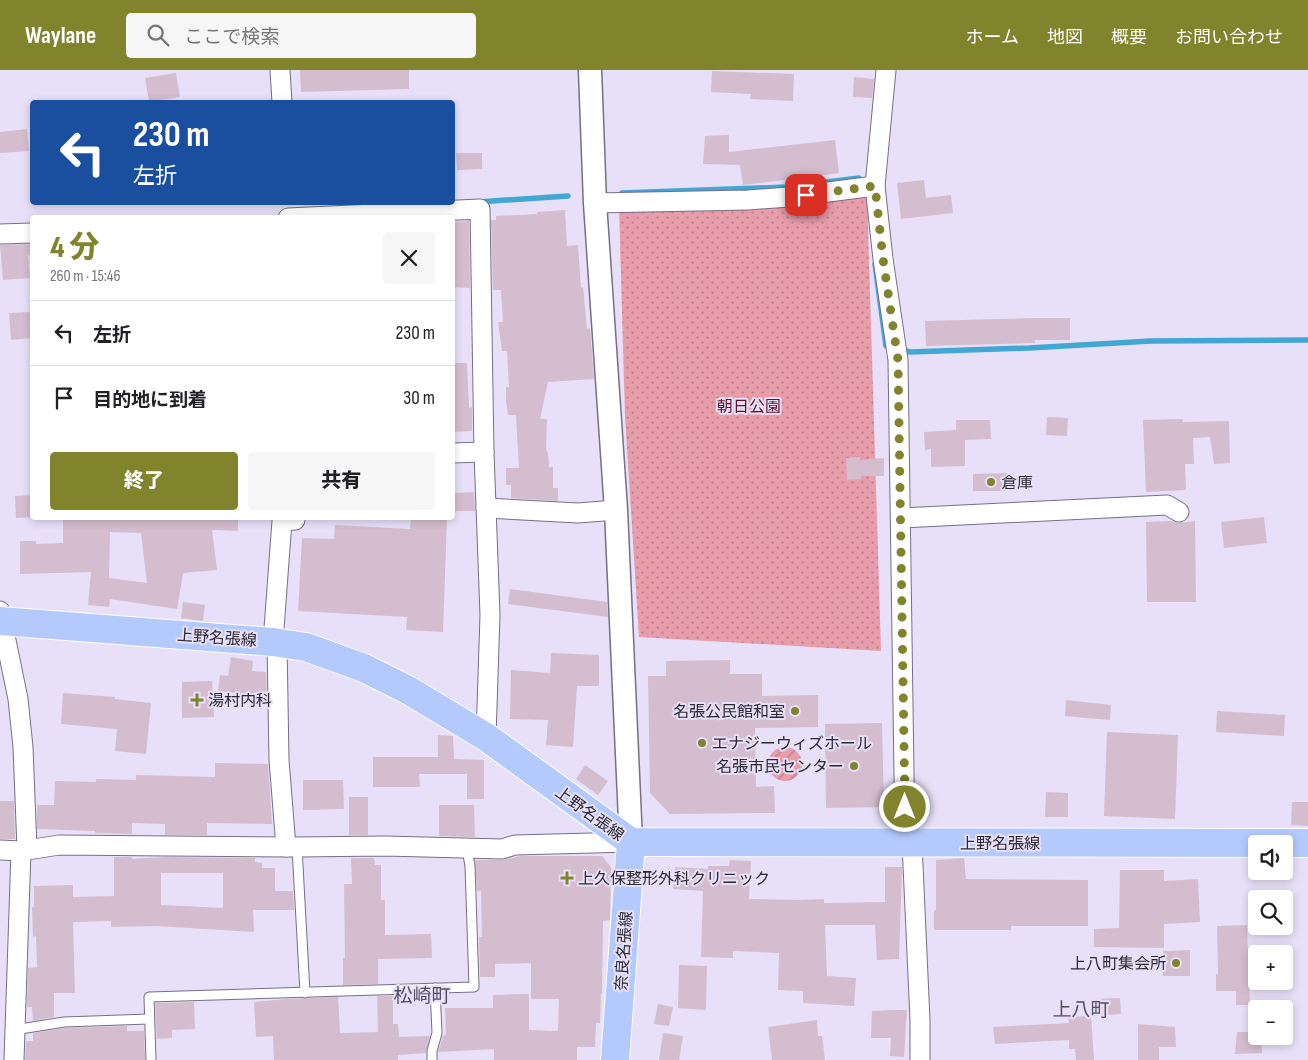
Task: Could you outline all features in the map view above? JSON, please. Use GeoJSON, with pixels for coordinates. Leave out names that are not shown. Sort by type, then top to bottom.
{"type":"FeatureCollection","features":[{"type":"Feature","properties":{"kind":"main road","name":"上野名張線"},"geometry":{"type":"LineString","coordinates":[[1,618],[275,642],[306,647],[364,668],[408,690],[486,737],[631,842],[1308,843]]}},
{"type":"Feature","properties":{"kind":"main road","name":"奈良名張線"},"geometry":{"type":"LineString","coordinates":[[615,1060],[631,842]]}},
{"type":"Feature","properties":{"kind":"street"},"geometry":{"type":"LineString","coordinates":[[280,70],[282,100]]}},
{"type":"Feature","properties":{"kind":"street"},"geometry":{"type":"LineString","coordinates":[[0,850],[24,850],[59,845],[385,846],[502,849],[515,845],[631,842],[616,510],[595,203],[590,70]]}},
{"type":"Feature","properties":{"kind":"street"},"geometry":{"type":"LineString","coordinates":[[886,70],[868,187],[883,259],[897,349],[908,843],[920,1020],[920,1060]]}},
{"type":"Feature","properties":{"kind":"street"},"geometry":{"type":"LineString","coordinates":[[595,203],[748,200],[868,187]]}},
{"type":"Feature","properties":{"kind":"street"},"geometry":{"type":"LineString","coordinates":[[382,215],[480,210],[484,452],[490,615],[486,737]]}},
{"type":"Feature","properties":{"kind":"street"},"geometry":{"type":"LineString","coordinates":[[0,234],[30,233]]}},
{"type":"Feature","properties":{"kind":"street"},"geometry":{"type":"LineString","coordinates":[[455,453],[484,452]]}},
{"type":"Feature","properties":{"kind":"street"},"geometry":{"type":"LineString","coordinates":[[900,518],[1167,505],[1179,512]]}},
{"type":"Feature","properties":{"kind":"street"},"geometry":{"type":"LineString","coordinates":[[486,508],[578,513],[616,510]]}},
{"type":"Feature","properties":{"kind":"street"},"geometry":{"type":"LineString","coordinates":[[291,847],[279,760],[275,642],[282,521],[295,520]]}},
{"type":"Feature","properties":{"kind":"street"},"geometry":{"type":"LineString","coordinates":[[1,618],[18,699],[23,747],[24,850],[14,1060]]}},
{"type":"Feature","properties":{"kind":"lane"},"geometry":{"type":"LineString","coordinates":[[291,847],[305,993]]}},
{"type":"Feature","properties":{"kind":"lane"},"geometry":{"type":"LineString","coordinates":[[152,1060],[149,997],[474,987],[470,866],[467,849]]}},
{"type":"Feature","properties":{"kind":"lane"},"geometry":{"type":"LineString","coordinates":[[432,1060],[432,1050],[437,1033],[435,988]]}},
{"type":"Feature","properties":{"kind":"lane"},"geometry":{"type":"LineString","coordinates":[[14,1030],[64,1022],[149,1019]]}},
{"type":"Feature","properties":{"kind":"green space","name":"朝日公園"},"geometry":{"type":"Polygon","coordinates":[[[867,194],[881,651],[639,637],[625,416],[619,208],[803,207],[867,194]]]}},
{"type":"Feature","properties":{"kind":"green space"},"geometry":{"type":"Polygon","coordinates":[[[785,747],[797,752],[802,764],[797,776],[785,781],[773,776],[768,764],[773,752],[785,747]]]}},
{"type":"Feature","properties":{"kind":"building"},"geometry":{"type":"Polygon","coordinates":[[[300,70],[409,70],[409,89],[301,92],[300,70]]]}},
{"type":"Feature","properties":{"kind":"building"},"geometry":{"type":"Polygon","coordinates":[[[712,71],[794,74],[793,101],[750,99],[751,94],[711,92],[712,71]]]}},
{"type":"Feature","properties":{"kind":"building"},"geometry":{"type":"Polygon","coordinates":[[[176,73],[180,97],[149,100],[145,78],[176,73]]]}},
{"type":"Feature","properties":{"kind":"building"},"geometry":{"type":"Polygon","coordinates":[[[854,77],[874,79],[872,98],[853,97],[854,77]]]}},
{"type":"Feature","properties":{"kind":"building"},"geometry":{"type":"Polygon","coordinates":[[[27,129],[29,151],[0,153],[0,132],[27,129]]]}},
{"type":"Feature","properties":{"kind":"building"},"geometry":{"type":"Polygon","coordinates":[[[729,135],[729,152],[835,140],[839,173],[743,185],[740,165],[703,164],[705,136],[729,135]]]}},
{"type":"Feature","properties":{"kind":"building"},"geometry":{"type":"Polygon","coordinates":[[[456,153],[482,153],[482,169],[457,170],[456,153]]]}},
{"type":"Feature","properties":{"kind":"building"},"geometry":{"type":"Polygon","coordinates":[[[924,180],[926,198],[951,195],[953,213],[901,219],[897,183],[924,180]]]}},
{"type":"Feature","properties":{"kind":"building"},"geometry":{"type":"Polygon","coordinates":[[[565,210],[567,246],[578,245],[581,288],[583,287],[587,329],[590,328],[594,379],[548,382],[540,419],[547,419],[546,450],[549,467],[553,467],[553,488],[558,488],[558,501],[511,498],[511,485],[506,485],[506,468],[519,468],[516,415],[508,415],[506,401],[506,387],[509,387],[507,351],[502,351],[498,322],[503,322],[501,290],[493,290],[491,220],[496,220],[496,216],[537,214],[537,212],[565,210]]]}},
{"type":"Feature","properties":{"kind":"building"},"geometry":{"type":"Polygon","coordinates":[[[469,221],[470,288],[455,287],[455,222],[469,221]]]}},
{"type":"Feature","properties":{"kind":"building"},"geometry":{"type":"Polygon","coordinates":[[[30,244],[30,255],[28,255],[30,278],[3,280],[0,245],[30,244]]]}},
{"type":"Feature","properties":{"kind":"building"},"geometry":{"type":"Polygon","coordinates":[[[30,312],[30,338],[11,340],[9,313],[30,312]]]}},
{"type":"Feature","properties":{"kind":"building"},"geometry":{"type":"Polygon","coordinates":[[[1070,318],[1070,340],[1035,340],[1035,343],[926,346],[925,321],[1070,318]]]}},
{"type":"Feature","properties":{"kind":"building"},"geometry":{"type":"Polygon","coordinates":[[[455,363],[467,363],[469,408],[472,407],[472,431],[455,432],[455,363]]]}},
{"type":"Feature","properties":{"kind":"building"},"geometry":{"type":"Polygon","coordinates":[[[1047,417],[1068,418],[1067,436],[1046,435],[1047,417]]]}},
{"type":"Feature","properties":{"kind":"building"},"geometry":{"type":"Polygon","coordinates":[[[1182,419],[1183,422],[1229,421],[1230,463],[1214,464],[1210,437],[1193,438],[1194,464],[1185,464],[1186,490],[1146,492],[1143,420],[1182,419]]]}},
{"type":"Feature","properties":{"kind":"building"},"geometry":{"type":"Polygon","coordinates":[[[956,420],[990,420],[991,439],[965,440],[965,466],[931,467],[931,449],[925,450],[924,432],[956,430],[956,420]]]}},
{"type":"Feature","properties":{"kind":"building"},"geometry":{"type":"Polygon","coordinates":[[[860,457],[860,460],[884,458],[884,476],[861,476],[861,479],[847,480],[846,458],[860,457]]]}},
{"type":"Feature","properties":{"kind":"building","name":"倉庫"},"geometry":{"type":"Polygon","coordinates":[[[1008,473],[1009,491],[973,491],[973,474],[1008,473]]]}},
{"type":"Feature","properties":{"kind":"building"},"geometry":{"type":"Polygon","coordinates":[[[474,492],[475,511],[455,511],[455,493],[474,492]]]}},
{"type":"Feature","properties":{"kind":"building"},"geometry":{"type":"Polygon","coordinates":[[[30,495],[30,517],[16,518],[15,496],[30,495]]]}},
{"type":"Feature","properties":{"kind":"building"},"geometry":{"type":"Polygon","coordinates":[[[1264,517],[1267,543],[1224,548],[1221,522],[1264,517]]]}},
{"type":"Feature","properties":{"kind":"building"},"geometry":{"type":"Polygon","coordinates":[[[63,520],[238,520],[238,531],[212,530],[217,570],[183,573],[177,609],[110,599],[109,607],[88,605],[91,572],[20,574],[20,541],[36,541],[36,544],[63,543],[63,520]],[[110,532],[109,578],[147,583],[141,533],[110,532]]]}},
{"type":"Feature","properties":{"kind":"building"},"geometry":{"type":"Polygon","coordinates":[[[411,520],[447,520],[443,632],[406,630],[407,617],[298,611],[302,538],[334,539],[335,525],[410,529],[411,520]]]}},
{"type":"Feature","properties":{"kind":"building"},"geometry":{"type":"Polygon","coordinates":[[[1173,521],[1179,523],[1195,521],[1196,602],[1147,602],[1146,522],[1173,521]]]}},
{"type":"Feature","properties":{"kind":"building"},"geometry":{"type":"Polygon","coordinates":[[[510,589],[607,602],[608,617],[508,604],[510,589]]]}},
{"type":"Feature","properties":{"kind":"building"},"geometry":{"type":"Polygon","coordinates":[[[183,602],[205,605],[203,621],[181,618],[183,602]]]}},
{"type":"Feature","properties":{"kind":"building"},"geometry":{"type":"Polygon","coordinates":[[[551,653],[599,655],[599,686],[577,686],[573,747],[546,745],[548,720],[510,719],[511,670],[550,673],[551,653]]]}},
{"type":"Feature","properties":{"kind":"building"},"geometry":{"type":"Polygon","coordinates":[[[231,657],[253,661],[252,671],[266,672],[267,700],[250,698],[251,695],[218,691],[220,675],[228,676],[231,657]]]}},
{"type":"Feature","properties":{"kind":"building","name":"エナジーウィズホール"},"geometry":{"type":"Polygon","coordinates":[[[730,660],[730,674],[762,674],[762,696],[818,695],[818,727],[755,728],[756,787],[774,786],[775,813],[670,814],[650,793],[648,676],[666,676],[666,661],[730,660]]]}},
{"type":"Feature","properties":{"kind":"building","name":"湯村内科"},"geometry":{"type":"Polygon","coordinates":[[[212,681],[214,717],[182,718],[182,682],[212,681]]]}},
{"type":"Feature","properties":{"kind":"building"},"geometry":{"type":"Polygon","coordinates":[[[63,693],[115,697],[115,699],[151,703],[146,754],[115,751],[117,729],[61,724],[63,693]]]}},
{"type":"Feature","properties":{"kind":"building"},"geometry":{"type":"Polygon","coordinates":[[[1066,700],[1111,705],[1110,720],[1065,716],[1066,700]]]}},
{"type":"Feature","properties":{"kind":"building"},"geometry":{"type":"Polygon","coordinates":[[[1217,711],[1285,715],[1284,736],[1216,732],[1217,711]]]}},
{"type":"Feature","properties":{"kind":"building","name":"名張市民センター"},"geometry":{"type":"Polygon","coordinates":[[[882,723],[884,807],[826,808],[825,724],[882,723]]]}},
{"type":"Feature","properties":{"kind":"building"},"geometry":{"type":"Polygon","coordinates":[[[1107,732],[1178,735],[1175,819],[1104,816],[1107,732]]]}},
{"type":"Feature","properties":{"kind":"building"},"geometry":{"type":"Polygon","coordinates":[[[438,735],[453,736],[454,759],[484,760],[484,799],[467,799],[467,774],[419,774],[420,787],[373,787],[373,757],[438,757],[438,735]]]}},
{"type":"Feature","properties":{"kind":"building"},"geometry":{"type":"Polygon","coordinates":[[[215,763],[268,764],[272,824],[207,823],[207,835],[165,835],[165,824],[132,823],[132,834],[37,829],[37,805],[54,805],[55,781],[96,782],[96,779],[136,780],[136,775],[215,777],[215,763]]]}},
{"type":"Feature","properties":{"kind":"building"},"geometry":{"type":"Polygon","coordinates":[[[585,765],[608,781],[598,795],[576,779],[585,765]]]}},
{"type":"Feature","properties":{"kind":"building"},"geometry":{"type":"Polygon","coordinates":[[[303,780],[343,780],[344,809],[303,810],[303,780]]]}},
{"type":"Feature","properties":{"kind":"building"},"geometry":{"type":"Polygon","coordinates":[[[1046,792],[1068,793],[1068,817],[1045,817],[1046,792]]]}},
{"type":"Feature","properties":{"kind":"building"},"geometry":{"type":"Polygon","coordinates":[[[349,797],[368,797],[368,835],[349,835],[349,797]]]}},
{"type":"Feature","properties":{"kind":"building"},"geometry":{"type":"Polygon","coordinates":[[[0,801],[14,801],[15,839],[0,839],[0,801]]]}},
{"type":"Feature","properties":{"kind":"building"},"geometry":{"type":"Polygon","coordinates":[[[1292,802],[1308,802],[1308,826],[1291,825],[1292,802]]]}},
{"type":"Feature","properties":{"kind":"building"},"geometry":{"type":"Polygon","coordinates":[[[439,805],[474,805],[475,837],[439,836],[439,805]]]}},
{"type":"Feature","properties":{"kind":"building"},"geometry":{"type":"Polygon","coordinates":[[[520,856],[602,856],[611,867],[610,920],[603,921],[602,994],[600,1023],[596,1023],[595,1047],[577,1047],[577,1060],[494,1060],[494,1049],[438,1052],[443,1036],[446,1035],[445,1008],[493,1008],[493,995],[529,994],[529,1030],[558,1031],[559,999],[531,999],[531,963],[495,964],[495,977],[480,977],[479,937],[482,937],[481,891],[477,891],[475,860],[502,860],[520,856]]]}},
{"type":"Feature","properties":{"kind":"building"},"geometry":{"type":"Polygon","coordinates":[[[114,857],[132,857],[132,859],[164,857],[255,858],[255,862],[262,863],[262,868],[275,868],[275,891],[293,891],[294,910],[253,910],[254,932],[157,926],[111,927],[111,921],[73,922],[75,993],[54,993],[54,1017],[33,1021],[32,1007],[27,1007],[28,968],[37,967],[36,936],[33,937],[32,907],[34,907],[34,886],[73,885],[73,897],[114,896],[114,857]],[[161,873],[161,905],[223,908],[223,873],[161,873]]]}},
{"type":"Feature","properties":{"kind":"building"},"geometry":{"type":"Polygon","coordinates":[[[351,858],[374,858],[375,865],[381,865],[381,900],[385,900],[385,935],[431,934],[432,958],[378,959],[378,984],[343,985],[343,958],[345,958],[344,884],[352,884],[351,858]]]}},
{"type":"Feature","properties":{"kind":"building"},"geometry":{"type":"Polygon","coordinates":[[[964,858],[966,879],[1088,880],[1088,926],[1011,926],[1011,930],[934,930],[936,860],[964,858]]]}},
{"type":"Feature","properties":{"kind":"building"},"geometry":{"type":"Polygon","coordinates":[[[730,860],[751,861],[749,899],[824,899],[824,903],[885,902],[885,867],[902,867],[899,959],[877,960],[875,925],[825,925],[827,976],[856,978],[854,1006],[803,1003],[803,991],[778,990],[779,953],[733,951],[733,958],[701,957],[703,891],[673,889],[675,867],[708,869],[708,866],[729,866],[730,860]]]}},
{"type":"Feature","properties":{"kind":"building"},"geometry":{"type":"Polygon","coordinates":[[[1120,870],[1164,870],[1164,881],[1198,879],[1200,922],[1164,924],[1164,948],[1094,947],[1094,929],[1119,928],[1120,870]]]}},
{"type":"Feature","properties":{"kind":"building"},"geometry":{"type":"Polygon","coordinates":[[[1247,925],[1250,1000],[1248,1000],[1248,1005],[1236,1005],[1236,991],[1216,991],[1216,974],[1218,974],[1217,926],[1247,925]]]}},
{"type":"Feature","properties":{"kind":"building","name":"上八町集会所"},"geometry":{"type":"Polygon","coordinates":[[[1190,950],[1190,976],[1163,976],[1163,951],[1190,950]]]}},
{"type":"Feature","properties":{"kind":"building"},"geometry":{"type":"Polygon","coordinates":[[[679,965],[707,966],[706,1010],[678,1008],[679,965]]]}},
{"type":"Feature","properties":{"kind":"building"},"geometry":{"type":"Polygon","coordinates":[[[377,996],[393,996],[393,1024],[398,1024],[399,1037],[430,1036],[426,1053],[398,1055],[398,1060],[274,1060],[273,1036],[256,1037],[254,1002],[286,999],[338,997],[340,1033],[378,1032],[377,996]]]}},
{"type":"Feature","properties":{"kind":"building"},"geometry":{"type":"Polygon","coordinates":[[[1120,998],[1121,1014],[1093,1016],[1092,999],[1120,998]]]}},
{"type":"Feature","properties":{"kind":"building"},"geometry":{"type":"Polygon","coordinates":[[[194,1002],[195,1029],[172,1030],[172,1038],[157,1039],[155,1003],[194,1002]]]}},
{"type":"Feature","properties":{"kind":"building"},"geometry":{"type":"Polygon","coordinates":[[[658,1004],[673,1007],[669,1026],[654,1024],[658,1004]]]}},
{"type":"Feature","properties":{"kind":"building"},"geometry":{"type":"Polygon","coordinates":[[[907,1010],[904,1057],[890,1056],[891,1038],[871,1038],[872,1011],[907,1010]]]}},
{"type":"Feature","properties":{"kind":"building"},"geometry":{"type":"Polygon","coordinates":[[[1091,1016],[1094,1060],[1076,1060],[1075,1049],[1069,1049],[1069,1040],[995,1044],[993,1027],[1069,1023],[1068,1017],[1091,1016]]]}},
{"type":"Feature","properties":{"kind":"building"},"geometry":{"type":"Polygon","coordinates":[[[817,1020],[818,1036],[822,1036],[825,1060],[772,1060],[768,1027],[817,1020]]]}},
{"type":"Feature","properties":{"kind":"building"},"geometry":{"type":"Polygon","coordinates":[[[1138,1024],[1175,1027],[1176,1047],[1159,1047],[1159,1060],[1138,1060],[1138,1024]]]}},
{"type":"Feature","properties":{"kind":"building"},"geometry":{"type":"Polygon","coordinates":[[[127,1026],[127,1031],[144,1031],[145,1060],[25,1060],[26,1041],[33,1041],[33,1033],[65,1028],[127,1026]]]}},
{"type":"Feature","properties":{"kind":"building"},"geometry":{"type":"Polygon","coordinates":[[[1237,1032],[1248,1032],[1248,1045],[1262,1045],[1262,1053],[1235,1054],[1237,1032]]]}},
{"type":"Feature","properties":{"kind":"building"},"geometry":{"type":"Polygon","coordinates":[[[663,1033],[683,1036],[679,1060],[659,1060],[663,1033]]]}},
{"type":"Feature","properties":{"kind":"waterway"},"geometry":{"type":"LineString","coordinates":[[622,193],[788,187],[859,178],[862,184]]}},
{"type":"Feature","properties":{"kind":"waterway"},"geometry":{"type":"LineString","coordinates":[[478,202],[568,196]]}},
{"type":"Feature","properties":{"kind":"waterway"},"geometry":{"type":"LineString","coordinates":[[875,264],[886,346],[910,352],[1151,341],[1308,340]]}},
{"type":"Feature","properties":{"kind":"place","name":"倉庫"},"geometry":{"type":"Point","coordinates":[991,482]}},
{"type":"Feature","properties":{"kind":"place","name":"湯村内科"},"geometry":{"type":"Point","coordinates":[197,700]}},
{"type":"Feature","properties":{"kind":"place","name":"名張公民館和室"},"geometry":{"type":"Point","coordinates":[795,711]}},
{"type":"Feature","properties":{"kind":"place","name":"エナジーウィズホール"},"geometry":{"type":"Point","coordinates":[702,743]}},
{"type":"Feature","properties":{"kind":"place","name":"名張市民センター"},"geometry":{"type":"Point","coordinates":[854,766]}},
{"type":"Feature","properties":{"kind":"place","name":"上久保整形外科クリニック"},"geometry":{"type":"Point","coordinates":[567,878]}},
{"type":"Feature","properties":{"kind":"place","name":"上八町集会所"},"geometry":{"type":"Point","coordinates":[1176,963]}},
{"type":"Feature","properties":{"kind":"district","name":"松崎町"},"geometry":{"type":"Point","coordinates":[422,995]}},
{"type":"Feature","properties":{"kind":"district","name":"上八町"},"geometry":{"type":"Point","coordinates":[1081,1009]}},
{"type":"Feature","properties":{"kind":"route"},"geometry":{"type":"LineString","coordinates":[[806,195],[875,186],[883,259],[898,360],[905,807]]}}]}
